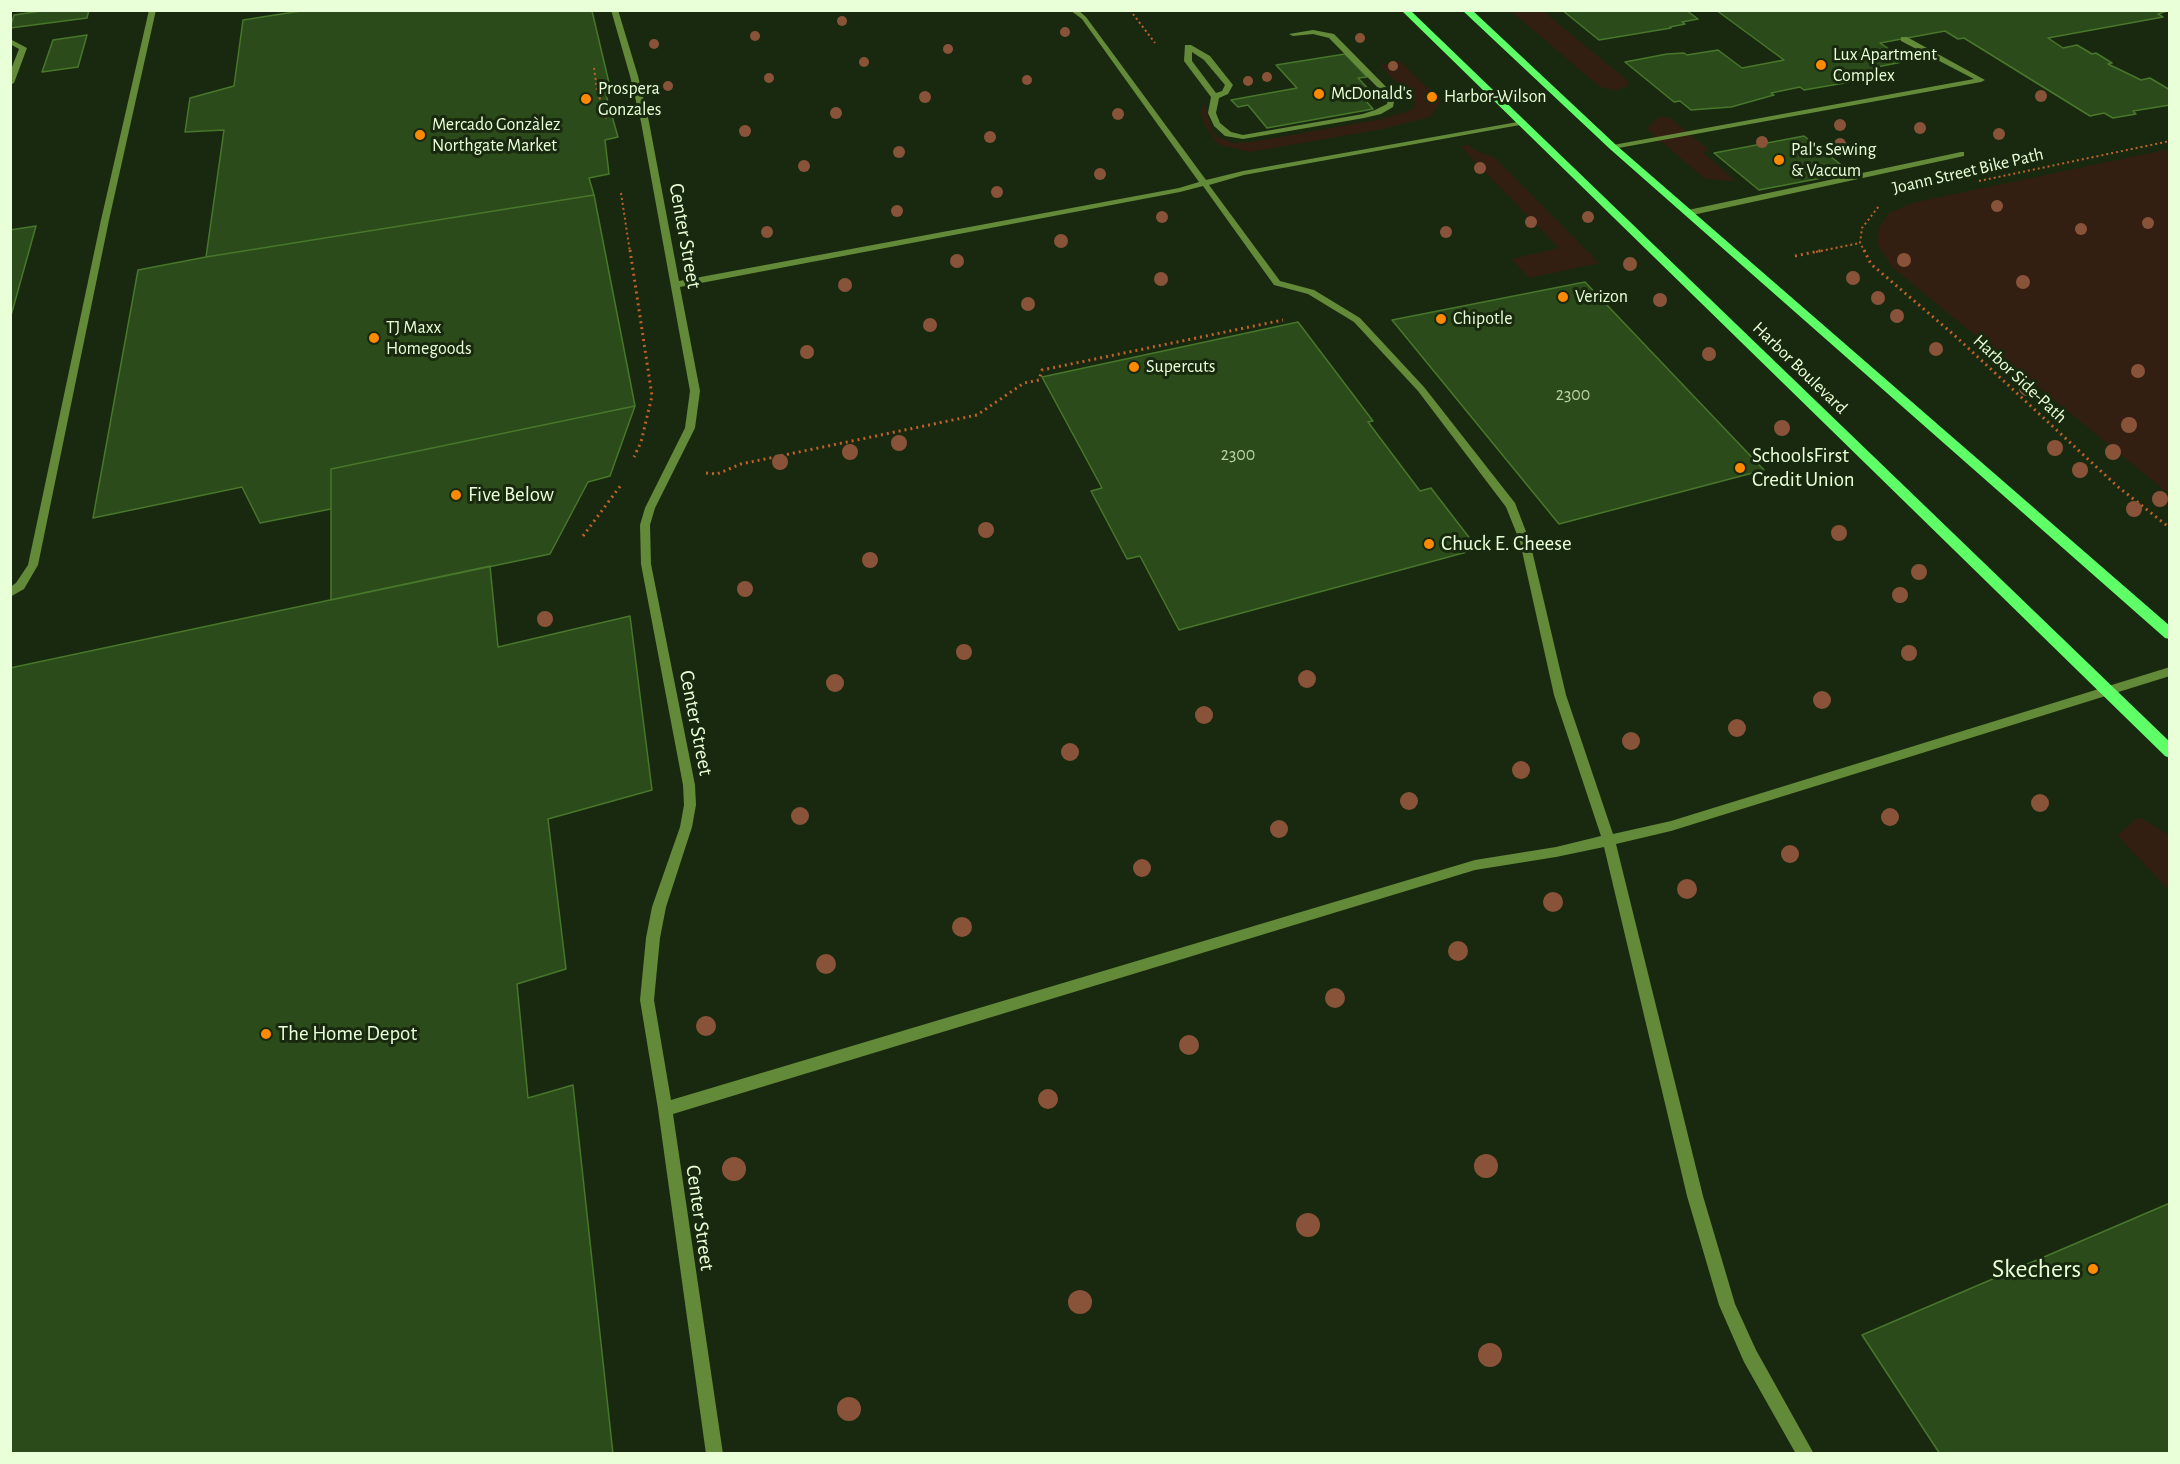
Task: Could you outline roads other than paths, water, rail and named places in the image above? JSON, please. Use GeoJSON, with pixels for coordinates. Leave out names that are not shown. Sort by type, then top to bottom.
{"type":"FeatureCollection","features":[{"type":"Feature","properties":{"kind":"main road","name":"Harbor Boulevard"},"geometry":{"type":"LineString","coordinates":[[1404,10],[2169,752]]}},
{"type":"Feature","properties":{"kind":"main road","name":"Harbor Boulevard"},"geometry":{"type":"LineString","coordinates":[[1466,10],[1613,147],[2169,634]]}},
{"type":"Feature","properties":{"kind":"lane"},"geometry":{"type":"LineString","coordinates":[[10,593],[20,586],[33,565],[105,220],[153,10]]}},
{"type":"Feature","properties":{"kind":"lane","name":"Center Street"},"geometry":{"type":"LineString","coordinates":[[614,10],[645,122],[694,391],[694,410],[681,449],[650,507],[645,525],[644,542],[660,640],[689,785],[690,806],[686,827],[659,907],[653,938],[647,1000],[715,1454]]}},
{"type":"Feature","properties":{"kind":"lane"},"geometry":{"type":"LineString","coordinates":[[1073,10],[1084,18],[1277,283],[1311,292],[1357,320],[1421,389],[1506,499],[1525,542],[1560,695],[1609,841],[1695,1196],[1727,1305],[1750,1356],[1806,1454]]}},
{"type":"Feature","properties":{"kind":"lane"},"geometry":{"type":"LineString","coordinates":[[1215,97],[1225,92],[1229,85],[1207,58],[1188,47],[1188,61],[1215,97],[1212,113],[1217,124],[1228,134],[1235,136],[1364,116],[1390,105],[1392,98],[1330,36],[1313,32],[1293,34]]}},
{"type":"Feature","properties":{"kind":"lane"},"geometry":{"type":"LineString","coordinates":[[1613,147],[1981,80],[1904,39]]}},
{"type":"Feature","properties":{"kind":"lane"},"geometry":{"type":"LineString","coordinates":[[10,41],[23,48],[10,83]]}},
{"type":"Feature","properties":{"kind":"lane"},"geometry":{"type":"LineString","coordinates":[[674,285],[1204,183],[1243,173],[1520,123]]}},
{"type":"Feature","properties":{"kind":"lane"},"geometry":{"type":"LineString","coordinates":[[1688,213],[1961,154]]}},
{"type":"Feature","properties":{"kind":"lane"},"geometry":{"type":"LineString","coordinates":[[665,1109],[1475,864],[1609,841],[1671,826],[2169,671]]}},
{"type":"Feature","properties":{"kind":"place","name":"Lux Apartment Complex"},"geometry":{"type":"Point","coordinates":[1821,65]}},
{"type":"Feature","properties":{"kind":"place","name":"McDonald's"},"geometry":{"type":"Point","coordinates":[1319,94]}},
{"type":"Feature","properties":{"kind":"place","name":"Harbor-Wilson"},"geometry":{"type":"Point","coordinates":[1432,97]}},
{"type":"Feature","properties":{"kind":"place","name":"Prospera Gonzales"},"geometry":{"type":"Point","coordinates":[586,99]}},
{"type":"Feature","properties":{"kind":"place","name":"Mercado Gonzàlez Northgate Market"},"geometry":{"type":"Point","coordinates":[420,135]}},
{"type":"Feature","properties":{"kind":"place","name":"Pal's Sewing & Vaccum"},"geometry":{"type":"Point","coordinates":[1779,160]}},
{"type":"Feature","properties":{"kind":"place","name":"Verizon"},"geometry":{"type":"Point","coordinates":[1563,297]}},
{"type":"Feature","properties":{"kind":"place","name":"Chipotle"},"geometry":{"type":"Point","coordinates":[1441,319]}},
{"type":"Feature","properties":{"kind":"place","name":"TJ Maxx Homegoods"},"geometry":{"type":"Point","coordinates":[374,338]}},
{"type":"Feature","properties":{"kind":"place","name":"Supercuts"},"geometry":{"type":"Point","coordinates":[1134,367]}},
{"type":"Feature","properties":{"kind":"place","name":"SchoolsFirst Credit Union"},"geometry":{"type":"Point","coordinates":[1740,468]}},
{"type":"Feature","properties":{"kind":"place","name":"Five Below"},"geometry":{"type":"Point","coordinates":[456,495]}},
{"type":"Feature","properties":{"kind":"place","name":"Chuck E. Cheese"},"geometry":{"type":"Point","coordinates":[1429,544]}},
{"type":"Feature","properties":{"kind":"place","name":"The Home Depot"},"geometry":{"type":"Point","coordinates":[266,1034]}},
{"type":"Feature","properties":{"kind":"place","name":"Skechers"},"geometry":{"type":"Point","coordinates":[2093,1269]}}]}
